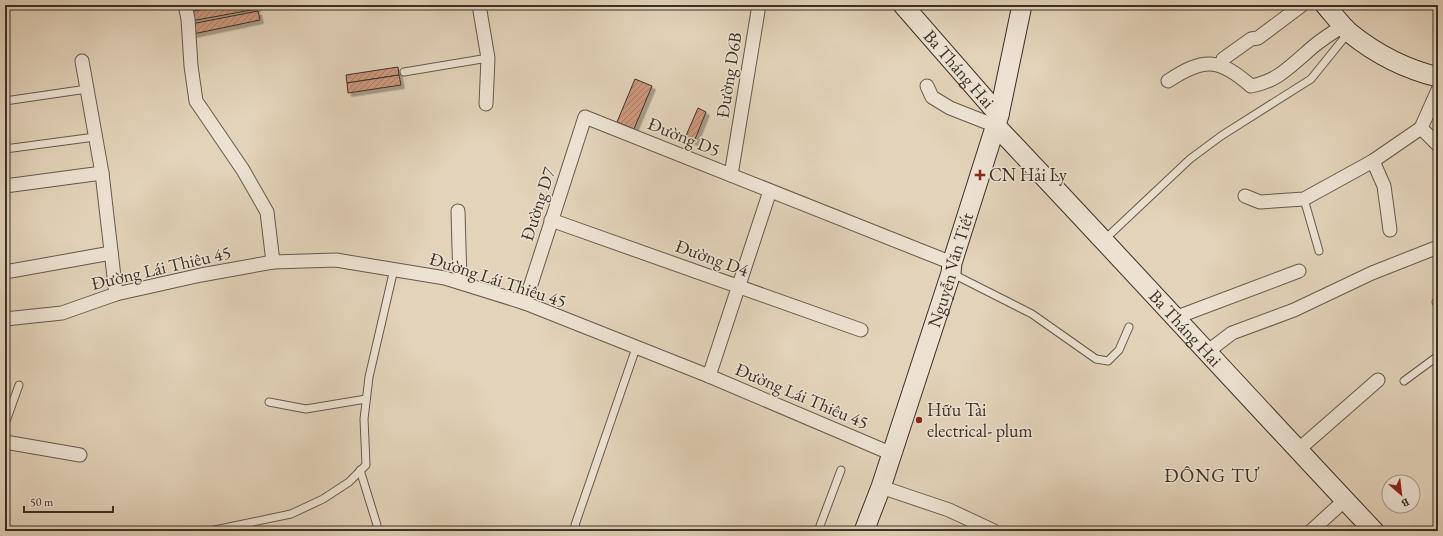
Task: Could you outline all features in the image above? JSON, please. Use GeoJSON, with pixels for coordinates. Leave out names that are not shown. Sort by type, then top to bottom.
{"type":"FeatureCollection","features":[{"type":"Feature","properties":{"kind":"street"},"geometry":{"type":"LineString","coordinates":[[185,5],[188,19],[191,66],[196,101],[243,170],[267,212],[273,262]]}},
{"type":"Feature","properties":{"kind":"street"},"geometry":{"type":"LineString","coordinates":[[479,5],[488,58],[486,104]]}},
{"type":"Feature","properties":{"kind":"street","name":"Đường D6B"},"geometry":{"type":"LineString","coordinates":[[730,175],[759,5]]}},
{"type":"Feature","properties":{"kind":"street","name":"Ba Tháng Hai"},"geometry":{"type":"LineString","coordinates":[[903,5],[998,120],[1104,240],[1374,531]]}},
{"type":"Feature","properties":{"kind":"street","name":"Nguyễn Văn Tiết"},"geometry":{"type":"LineString","coordinates":[[867,530],[890,453],[998,120],[1022,5]]}},
{"type":"Feature","properties":{"kind":"street"},"geometry":{"type":"LineString","coordinates":[[1222,65],[1223,59],[1251,39],[1258,38],[1302,5]]}},
{"type":"Feature","properties":{"kind":"street"},"geometry":{"type":"LineString","coordinates":[[1325,5],[1346,29],[1381,56],[1430,75]]}},
{"type":"Feature","properties":{"kind":"street"},"geometry":{"type":"LineString","coordinates":[[1168,81],[1187,68],[1204,65],[1222,65],[1236,72],[1251,86],[1267,83],[1291,67],[1322,40],[1346,29]]}},
{"type":"Feature","properties":{"kind":"street"},"geometry":{"type":"LineString","coordinates":[[82,61],[102,173],[116,294]]}},
{"type":"Feature","properties":{"kind":"street"},"geometry":{"type":"LineString","coordinates":[[927,86],[932,97],[950,108],[998,120]]}},
{"type":"Feature","properties":{"kind":"street"},"geometry":{"type":"LineString","coordinates":[[1245,196],[1260,202],[1304,199],[1373,161],[1421,128],[1438,90]]}},
{"type":"Feature","properties":{"kind":"street","name":"Đường D5"},"geometry":{"type":"LineString","coordinates":[[585,117],[770,191],[951,268]]}},
{"type":"Feature","properties":{"kind":"street","name":"Đường D7"},"geometry":{"type":"LineString","coordinates":[[525,303],[585,117]]}},
{"type":"Feature","properties":{"kind":"street"},"geometry":{"type":"LineString","coordinates":[[1421,128],[1438,145]]}},
{"type":"Feature","properties":{"kind":"street"},"geometry":{"type":"LineString","coordinates":[[1373,161],[1384,186],[1390,230]]}},
{"type":"Feature","properties":{"kind":"street"},"geometry":{"type":"LineString","coordinates":[[5,186],[102,173]]}},
{"type":"Feature","properties":{"kind":"street"},"geometry":{"type":"LineString","coordinates":[[709,376],[770,191]]}},
{"type":"Feature","properties":{"kind":"street"},"geometry":{"type":"LineString","coordinates":[[458,211],[460,282]]}},
{"type":"Feature","properties":{"kind":"street","name":"Đường D4"},"geometry":{"type":"LineString","coordinates":[[551,220],[861,330]]}},
{"type":"Feature","properties":{"kind":"street"},"geometry":{"type":"LineString","coordinates":[[1207,352],[1232,334],[1294,310],[1372,273],[1438,246]]}},
{"type":"Feature","properties":{"kind":"street"},"geometry":{"type":"LineString","coordinates":[[5,272],[111,253]]}},
{"type":"Feature","properties":{"kind":"street","name":"Đường Lái Thiêu 45"},"geometry":{"type":"LineString","coordinates":[[5,319],[62,313],[116,294],[201,275],[273,262],[336,260],[445,278],[525,303],[709,376],[890,453]]}},
{"type":"Feature","properties":{"kind":"street"},"geometry":{"type":"LineString","coordinates":[[1177,317],[1299,272]]}},
{"type":"Feature","properties":{"kind":"street"},"geometry":{"type":"LineString","coordinates":[[1298,450],[1378,380]]}},
{"type":"Feature","properties":{"kind":"street"},"geometry":{"type":"LineString","coordinates":[[5,442],[80,455]]}},
{"type":"Feature","properties":{"kind":"street"},"geometry":{"type":"LineString","coordinates":[[881,487],[950,510],[994,531]]}},
{"type":"Feature","properties":{"kind":"street"},"geometry":{"type":"LineString","coordinates":[[1311,531],[1345,500]]}},
{"type":"Feature","properties":{"kind":"lane"},"geometry":{"type":"LineString","coordinates":[[1104,240],[1190,159],[1221,136],[1311,79],[1346,29]]}},
{"type":"Feature","properties":{"kind":"lane"},"geometry":{"type":"LineString","coordinates":[[404,72],[488,58]]}},
{"type":"Feature","properties":{"kind":"lane"},"geometry":{"type":"LineString","coordinates":[[5,101],[87,89]]}},
{"type":"Feature","properties":{"kind":"lane"},"geometry":{"type":"LineString","coordinates":[[5,149],[95,137]]}},
{"type":"Feature","properties":{"kind":"lane"},"geometry":{"type":"LineString","coordinates":[[1304,199],[1319,251]]}},
{"type":"Feature","properties":{"kind":"lane"},"geometry":{"type":"LineString","coordinates":[[951,268],[1032,314],[1096,359],[1108,361],[1116,354],[1129,327]]}},
{"type":"Feature","properties":{"kind":"lane"},"geometry":{"type":"LineString","coordinates":[[210,531],[291,514],[323,499],[349,482],[366,465],[364,419],[369,377],[381,318],[394,269]]}},
{"type":"Feature","properties":{"kind":"lane"},"geometry":{"type":"LineString","coordinates":[[578,531],[575,525],[636,348]]}},
{"type":"Feature","properties":{"kind":"lane"},"geometry":{"type":"LineString","coordinates":[[1404,381],[1438,356]]}},
{"type":"Feature","properties":{"kind":"lane"},"geometry":{"type":"LineString","coordinates":[[5,424],[19,385]]}},
{"type":"Feature","properties":{"kind":"lane"},"geometry":{"type":"LineString","coordinates":[[270,402],[306,409],[366,399]]}},
{"type":"Feature","properties":{"kind":"lane"},"geometry":{"type":"LineString","coordinates":[[360,470],[377,525]]}},
{"type":"Feature","properties":{"kind":"lane"},"geometry":{"type":"LineString","coordinates":[[818,531],[842,470]]}},
{"type":"Feature","properties":{"kind":"building"},"geometry":{"type":"Polygon","coordinates":[[[226,5],[257,5],[257,9],[191,21],[189,12],[226,5]]]}},
{"type":"Feature","properties":{"kind":"building"},"geometry":{"type":"Polygon","coordinates":[[[258,11],[260,20],[193,34],[191,24],[258,11]]]}},
{"type":"Feature","properties":{"kind":"building"},"geometry":{"type":"Polygon","coordinates":[[[398,67],[399,75],[347,83],[346,75],[398,67]]]}},
{"type":"Feature","properties":{"kind":"building"},"geometry":{"type":"Polygon","coordinates":[[[399,75],[401,85],[348,93],[347,83],[399,75]]]}},
{"type":"Feature","properties":{"kind":"building"},"geometry":{"type":"Polygon","coordinates":[[[635,79],[652,86],[634,129],[617,122],[635,79]]]}},
{"type":"Feature","properties":{"kind":"building"},"geometry":{"type":"Polygon","coordinates":[[[698,108],[706,112],[694,142],[685,138],[698,108]]]}},
{"type":"Feature","properties":{"kind":"place","name":"CN Hải Ly"},"geometry":{"type":"Point","coordinates":[980,175]}},
{"type":"Feature","properties":{"kind":"place","name":"Hữu Tài electrical- plum"},"geometry":{"type":"Point","coordinates":[919,420]}},
{"type":"Feature","properties":{"kind":"district","name":"ĐÔNG TƯ"},"geometry":{"type":"Point","coordinates":[1212,475]}}]}
